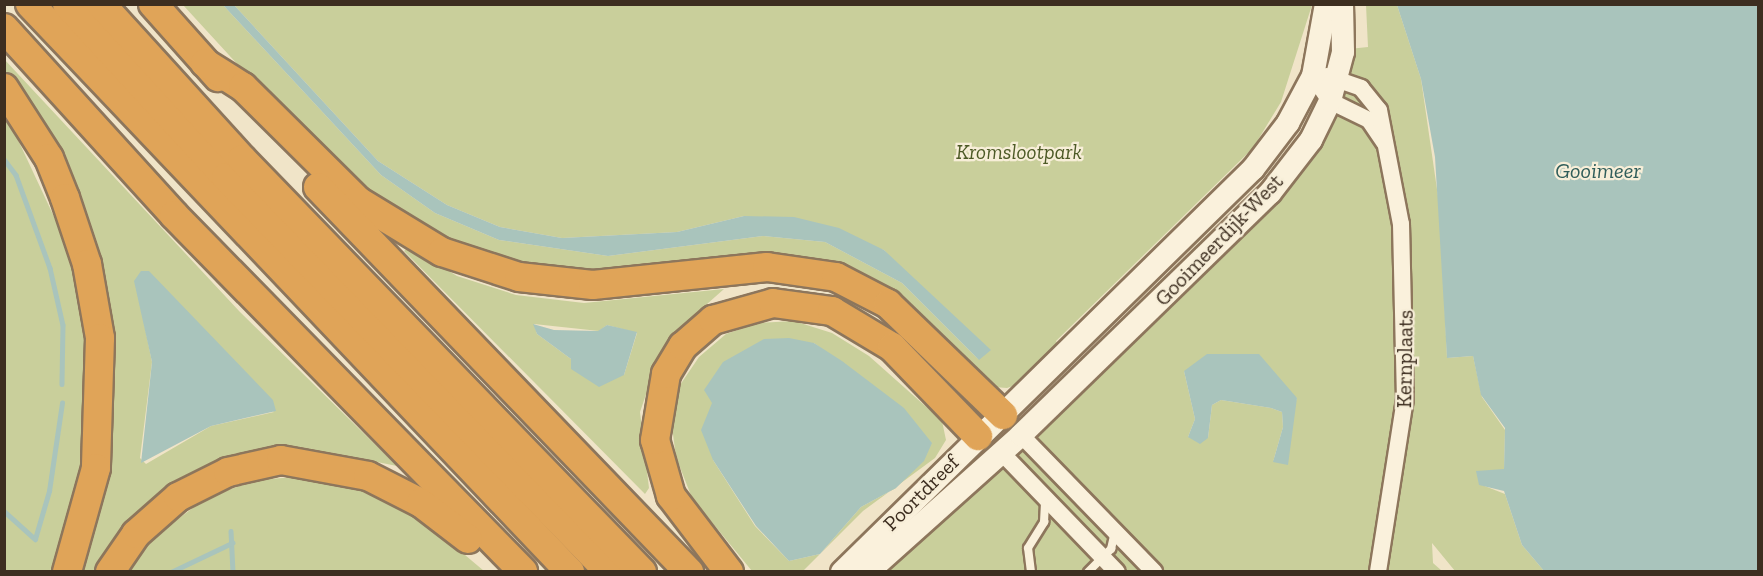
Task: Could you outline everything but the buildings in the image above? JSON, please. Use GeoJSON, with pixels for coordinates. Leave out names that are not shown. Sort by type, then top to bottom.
{"type":"FeatureCollection","features":[{"type":"Feature","properties":{"kind":"highway"},"geometry":{"type":"LineString","coordinates":[[30,4],[570,572]]}},
{"type":"Feature","properties":{"kind":"highway"},"geometry":{"type":"LineString","coordinates":[[67,4],[226,177],[609,572]]}},
{"type":"Feature","properties":{"kind":"highway"},"geometry":{"type":"LineString","coordinates":[[101,4],[356,279],[642,572]]}},
{"type":"Feature","properties":{"kind":"highway"},"geometry":{"type":"LineString","coordinates":[[153,4],[426,302],[689,572]]}},
{"type":"Feature","properties":{"kind":"highway"},"geometry":{"type":"LineString","coordinates":[[4,28],[174,215],[523,572]]}},
{"type":"Feature","properties":{"kind":"highway"},"geometry":{"type":"LineString","coordinates":[[205,63],[243,87],[358,201],[442,252],[519,277],[593,285],[767,267],[836,277],[888,304],[1012,425]]}},
{"type":"Feature","properties":{"kind":"highway"},"geometry":{"type":"LineString","coordinates":[[4,88],[49,158],[65,198],[99,328],[102,374],[96,468],[67,572]]}},
{"type":"Feature","properties":{"kind":"highway"},"geometry":{"type":"LineString","coordinates":[[729,572],[671,496],[655,440],[666,374],[683,346],[713,320],[773,303],[842,316],[905,359],[989,444]]}},
{"type":"Feature","properties":{"kind":"highway"},"geometry":{"type":"LineString","coordinates":[[110,572],[136,534],[178,497],[228,472],[282,460],[347,469],[394,487],[443,518],[503,572]]}},
{"type":"Feature","properties":{"kind":"street","name":"Gooimeerdijk-West"},"geometry":{"type":"LineString","coordinates":[[1012,425],[1253,169],[1288,123],[1313,76],[1326,4]]}},
{"type":"Feature","properties":{"kind":"street","name":"Gooimeerdijk-West"},"geometry":{"type":"LineString","coordinates":[[1012,425],[1270,193],[1311,140],[1330,101],[1338,76],[1342,4]]}},
{"type":"Feature","properties":{"kind":"street"},"geometry":{"type":"LineString","coordinates":[[1313,76],[1338,76]]}},
{"type":"Feature","properties":{"kind":"street"},"geometry":{"type":"LineString","coordinates":[[1313,76],[1330,101]]}},
{"type":"Feature","properties":{"kind":"street","name":"Kernplaats"},"geometry":{"type":"LineString","coordinates":[[1338,76],[1373,100],[1384,122],[1386,146],[1401,224],[1407,357],[1400,455],[1378,572]]}},
{"type":"Feature","properties":{"kind":"street","name":"Kernplaats"},"geometry":{"type":"LineString","coordinates":[[1330,101],[1364,115],[1386,146]]}},
{"type":"Feature","properties":{"kind":"street"},"geometry":{"type":"LineString","coordinates":[[1012,425],[1154,572]]}},
{"type":"Feature","properties":{"kind":"street","name":"Poortdreef"},"geometry":{"type":"LineString","coordinates":[[842,572],[1012,425]]}},
{"type":"Feature","properties":{"kind":"street"},"geometry":{"type":"LineString","coordinates":[[989,444],[1045,497],[1118,572]]}},
{"type":"Feature","properties":{"kind":"street","name":"Poortdreef"},"geometry":{"type":"LineString","coordinates":[[868,572],[989,444]]}},
{"type":"Feature","properties":{"kind":"lane"},"geometry":{"type":"LineString","coordinates":[[1031,572],[1028,548],[1046,514],[1045,497]]}},
{"type":"Feature","properties":{"kind":"lane"},"geometry":{"type":"LineString","coordinates":[[1088,572],[1113,543],[1115,531]]}},
{"type":"Feature","properties":{"kind":"green space","name":"Kromslootpark"},"geometry":{"type":"Polygon","coordinates":[[[183,5],[223,5],[381,175],[435,213],[499,240],[608,256],[763,236],[825,242],[902,283],[979,360],[884,250],[744,216],[677,232],[562,238],[500,227],[447,205],[378,161],[234,5],[1312,5],[1281,102],[1253,148],[1056,341],[1060,348],[1025,382],[1007,388],[994,387],[901,299],[871,279],[810,257],[737,255],[632,272],[565,276],[462,250],[362,191],[307,140],[183,5]]]}},
{"type":"Feature","properties":{"kind":"green space"},"geometry":{"type":"Polygon","coordinates":[[[1366,5],[1397,5],[1421,79],[1440,210],[1447,358],[1473,356],[1482,397],[1505,430],[1504,470],[1477,472],[1482,485],[1505,494],[1522,545],[1544,571],[1455,571],[1432,543],[1433,563],[1442,571],[879,572],[1298,166],[1349,49],[1368,47],[1366,5]],[[1184,371],[1195,419],[1188,437],[1208,438],[1212,405],[1221,400],[1271,408],[1282,412],[1283,427],[1273,462],[1297,398],[1184,371]]]}},
{"type":"Feature","properties":{"kind":"green space"},"geometry":{"type":"Polygon","coordinates":[[[4,59],[240,312],[397,466],[327,452],[257,454],[99,571],[80,571],[102,501],[112,416],[109,332],[5,76],[4,59]],[[144,323],[152,362],[140,458],[146,464],[211,426],[274,412],[144,323]]]}},
{"type":"Feature","properties":{"kind":"green space"},"geometry":{"type":"Polygon","coordinates":[[[4,110],[56,221],[72,269],[85,341],[85,447],[77,500],[54,571],[5,571],[4,110]]]}},
{"type":"Feature","properties":{"kind":"green space"},"geometry":{"type":"Polygon","coordinates":[[[409,247],[457,276],[516,295],[584,303],[724,289],[689,320],[656,365],[640,412],[649,488],[645,494],[404,251],[409,247]],[[534,324],[537,334],[571,359],[624,375],[637,333],[607,325],[599,331],[534,324]]]}},
{"type":"Feature","properties":{"kind":"green space"},"geometry":{"type":"Polygon","coordinates":[[[794,321],[832,333],[869,356],[942,421],[946,440],[935,458],[896,487],[871,385],[814,343],[712,403],[713,460],[755,526],[789,561],[820,554],[803,571],[752,571],[692,498],[676,457],[671,419],[680,385],[699,357],[726,334],[758,323],[794,321]]]}},
{"type":"Feature","properties":{"kind":"green space"},"geometry":{"type":"Polygon","coordinates":[[[309,476],[359,486],[408,507],[484,571],[128,572],[154,537],[206,498],[256,480],[309,476]]]}},
{"type":"Feature","properties":{"kind":"green space"},"geometry":{"type":"Polygon","coordinates":[[[889,492],[863,511],[820,554],[861,507],[889,492]]]}},
{"type":"Feature","properties":{"kind":"water"},"geometry":{"type":"Polygon","coordinates":[[[223,5],[234,5],[378,161],[447,205],[500,227],[562,238],[677,232],[744,216],[794,217],[839,228],[884,250],[991,350],[979,360],[902,283],[825,242],[763,236],[608,256],[499,240],[435,213],[381,175],[223,5]]]}},
{"type":"Feature","properties":{"kind":"water","name":"Gooimeer"},"geometry":{"type":"Polygon","coordinates":[[[1397,5],[1758,5],[1758,571],[1544,571],[1522,545],[1504,491],[1479,485],[1476,471],[1504,469],[1505,428],[1481,395],[1473,356],[1447,358],[1435,157],[1421,79],[1397,5]]]}},
{"type":"Feature","properties":{"kind":"water"},"geometry":{"type":"Polygon","coordinates":[[[141,271],[149,271],[273,400],[276,411],[211,426],[141,463],[152,362],[134,281],[141,271]]]}},
{"type":"Feature","properties":{"kind":"water"},"geometry":{"type":"Polygon","coordinates":[[[533,324],[554,330],[598,331],[607,325],[637,332],[624,375],[599,387],[571,369],[571,359],[537,334],[533,324]]]}},
{"type":"Feature","properties":{"kind":"water"},"geometry":{"type":"Polygon","coordinates":[[[789,338],[814,343],[842,361],[904,408],[932,443],[924,461],[896,488],[861,507],[820,554],[789,561],[756,526],[713,460],[701,430],[712,403],[704,390],[723,362],[764,339],[789,338]]]}},
{"type":"Feature","properties":{"kind":"water"},"geometry":{"type":"Polygon","coordinates":[[[1207,354],[1259,354],[1297,398],[1288,465],[1273,462],[1283,427],[1282,412],[1271,408],[1221,400],[1212,405],[1208,438],[1200,444],[1188,437],[1195,419],[1184,371],[1207,354]]]}},
{"type":"Feature","properties":{"kind":"waterway"},"geometry":{"type":"LineString","coordinates":[[323,4],[330,4]]}},
{"type":"Feature","properties":{"kind":"waterway"},"geometry":{"type":"LineString","coordinates":[[4,159],[16,175],[50,268],[63,325],[62,384]]}},
{"type":"Feature","properties":{"kind":"waterway"},"geometry":{"type":"LineString","coordinates":[[4,511],[35,539],[49,491],[62,403]]}},
{"type":"Feature","properties":{"kind":"waterway"},"geometry":{"type":"LineString","coordinates":[[231,531],[233,572]]}},
{"type":"Feature","properties":{"kind":"waterway"},"geometry":{"type":"LineString","coordinates":[[171,572],[232,543]]}}]}
